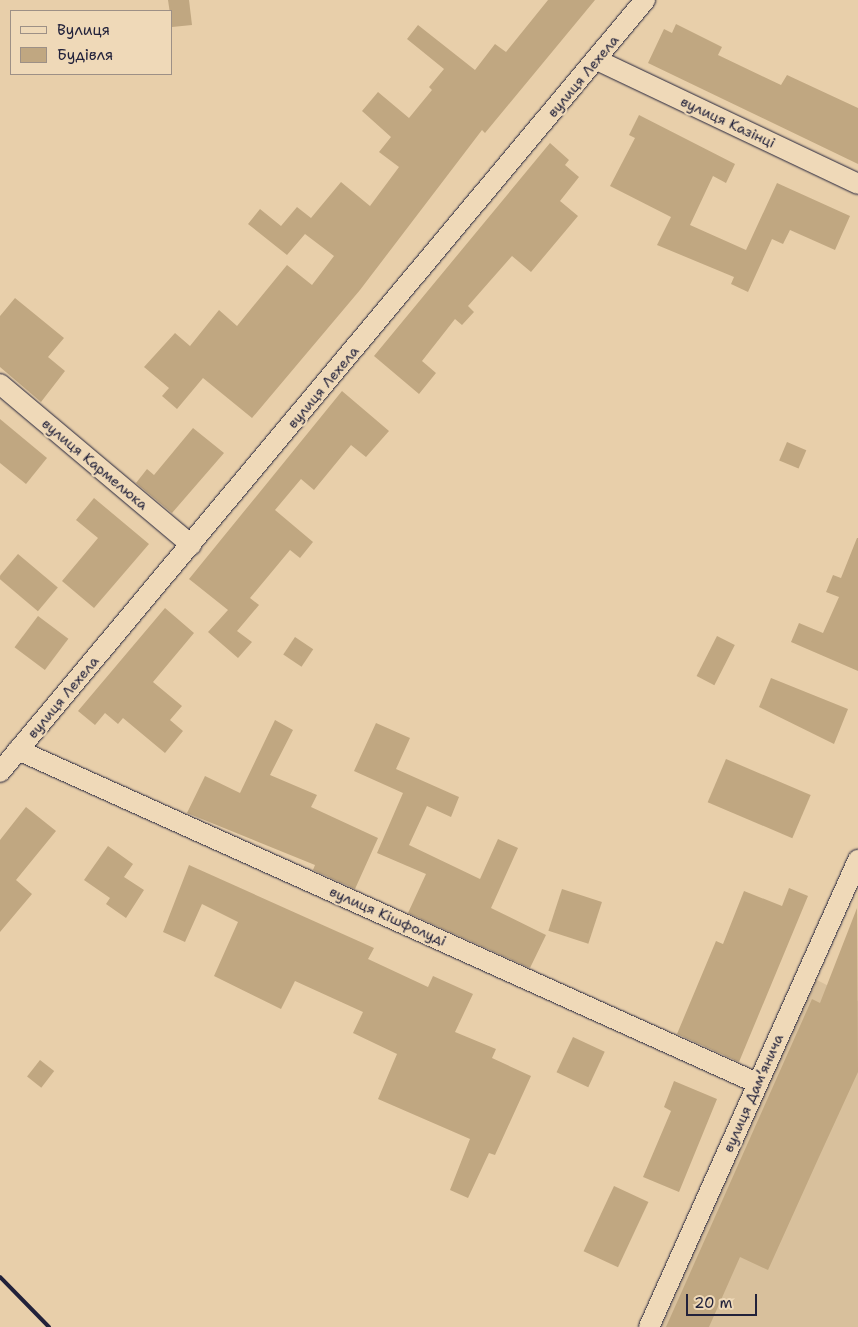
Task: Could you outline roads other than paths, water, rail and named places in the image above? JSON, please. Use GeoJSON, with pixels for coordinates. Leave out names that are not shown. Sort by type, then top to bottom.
{"type":"FeatureCollection","features":[{"type":"Feature","properties":{"kind":"street","name":"вулиця Лехела"},"geometry":{"type":"LineString","coordinates":[[0,772],[598,60],[645,0]]}},
{"type":"Feature","properties":{"kind":"street","name":"вулиця Казінці"},"geometry":{"type":"LineString","coordinates":[[598,60],[858,184]]}},
{"type":"Feature","properties":{"kind":"street","name":"вулиця Кармелюка"},"geometry":{"type":"LineString","coordinates":[[0,384],[191,544]]}},
{"type":"Feature","properties":{"kind":"street","name":"вулиця Кішфолуді"},"geometry":{"type":"LineString","coordinates":[[18,750],[757,1083]]}},
{"type":"Feature","properties":{"kind":"street","name":"вулиця Дамʼянича"},"geometry":{"type":"LineString","coordinates":[[649,1327],[858,860]]}},
{"type":"Feature","properties":{"kind":"railway"},"geometry":{"type":"LineString","coordinates":[[0,1277],[49,1327]]}}]}
